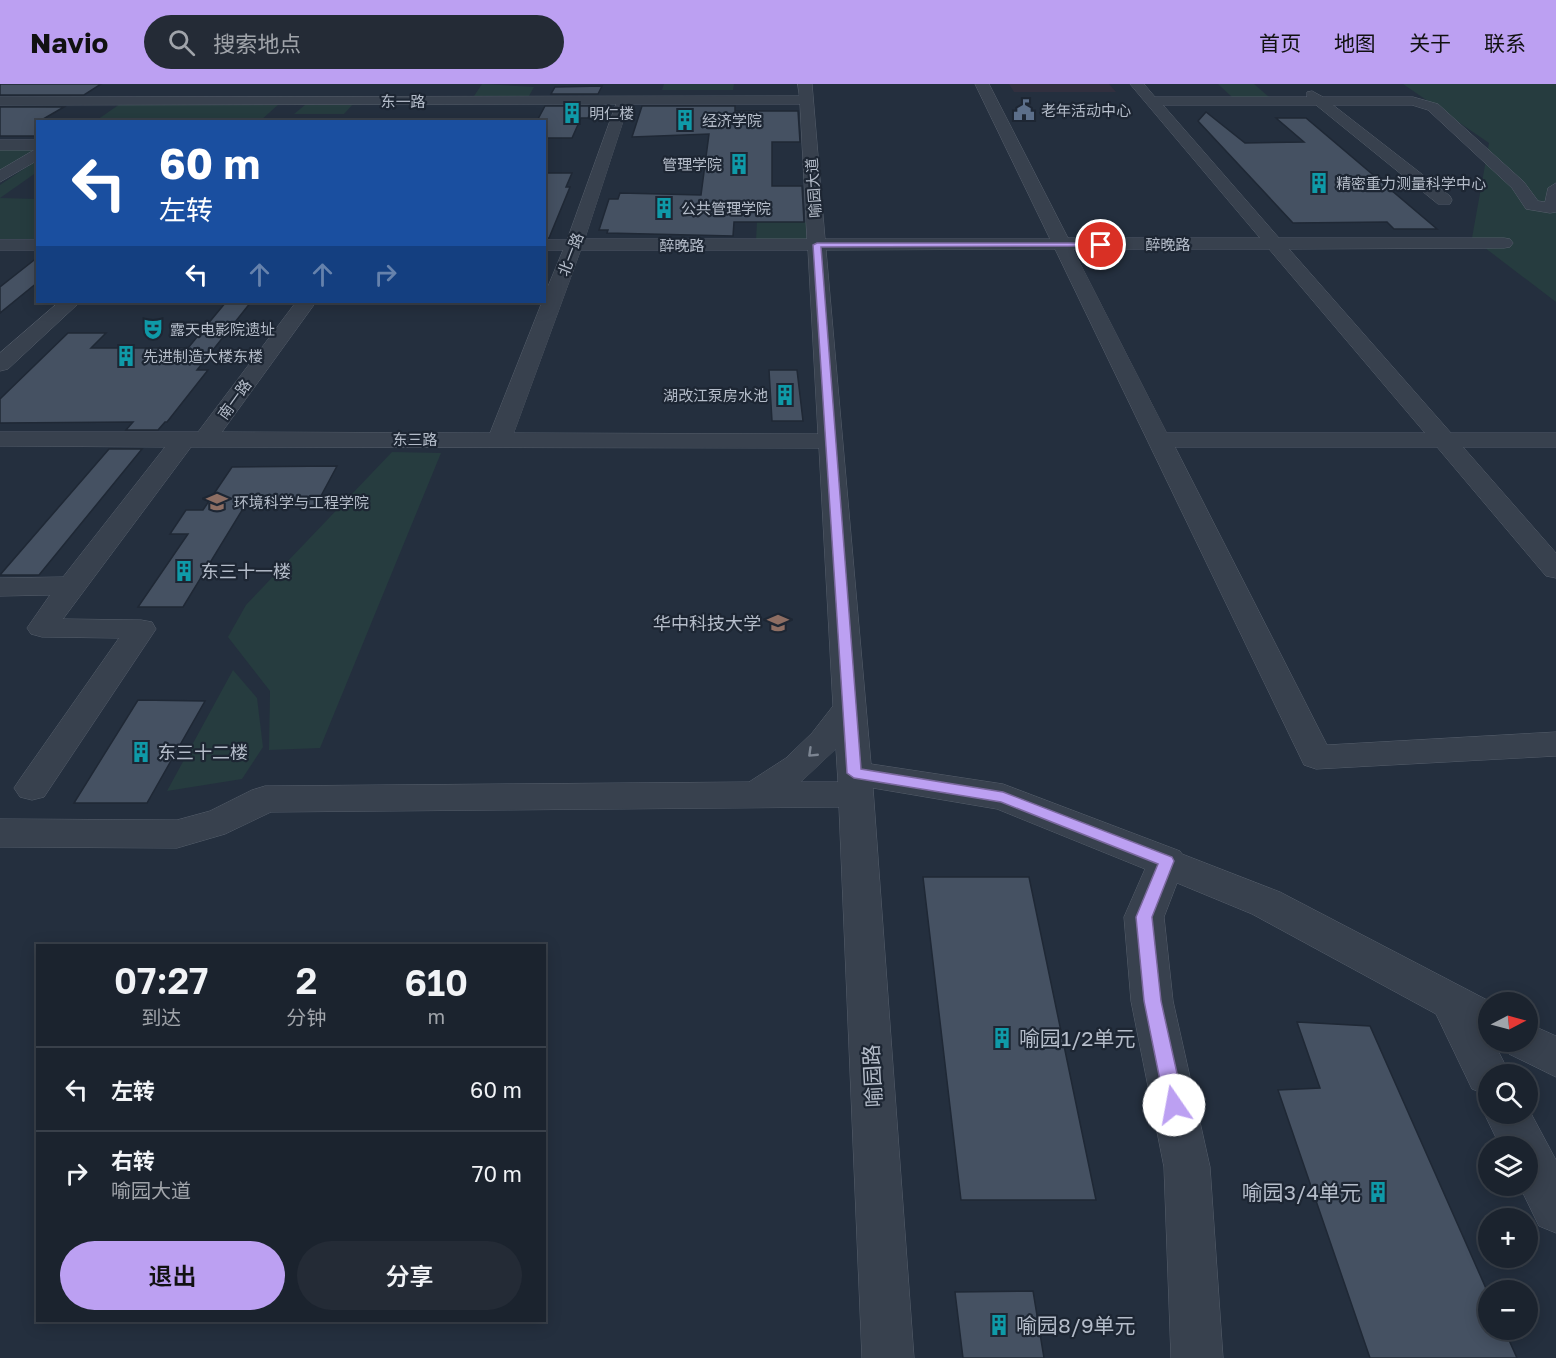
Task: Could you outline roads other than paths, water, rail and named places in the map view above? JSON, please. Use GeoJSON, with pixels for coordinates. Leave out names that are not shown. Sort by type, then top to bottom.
{"type":"FeatureCollection","features":[{"type":"Feature","properties":{"kind":"street"},"geometry":{"type":"LineString","coordinates":[[92,116],[141,84]]}},
{"type":"Feature","properties":{"kind":"street"},"geometry":{"type":"LineString","coordinates":[[278,115],[311,84]]}},
{"type":"Feature","properties":{"kind":"street"},"geometry":{"type":"LineString","coordinates":[[445,114],[468,84]]}},
{"type":"Feature","properties":{"kind":"street"},"geometry":{"type":"LineString","coordinates":[[982,84],[1316,757],[1556,744]]}},
{"type":"Feature","properties":{"kind":"street"},"geometry":{"type":"LineString","coordinates":[[1137,84],[1556,570]]}},
{"type":"Feature","properties":{"kind":"street"},"geometry":{"type":"LineString","coordinates":[[1297,84],[1444,200]]}},
{"type":"Feature","properties":{"kind":"street","name":"东一路"},"geometry":{"type":"LineString","coordinates":[[0,101],[624,100],[806,92]]}},
{"type":"Feature","properties":{"kind":"street","name":"喻园大道"},"geometry":{"type":"LineString","coordinates":[[806,92],[855,784]]}},
{"type":"Feature","properties":{"kind":"street","name":"北一路"},"geometry":{"type":"LineString","coordinates":[[499,440],[574,245],[624,100]]}},
{"type":"Feature","properties":{"kind":"street"},"geometry":{"type":"LineString","coordinates":[[1151,101],[1413,101],[1433,106],[1518,185],[1532,205],[1550,208],[1553,206],[1556,188]]}},
{"type":"Feature","properties":{"kind":"street"},"geometry":{"type":"LineString","coordinates":[[0,145],[36,145]]}},
{"type":"Feature","properties":{"kind":"street"},"geometry":{"type":"LineString","coordinates":[[0,177],[36,154]]}},
{"type":"Feature","properties":{"kind":"street","name":"醉晚路"},"geometry":{"type":"LineString","coordinates":[[546,245],[1504,243]]}},
{"type":"Feature","properties":{"kind":"street"},"geometry":{"type":"LineString","coordinates":[[0,245],[36,245]]}},
{"type":"Feature","properties":{"kind":"street"},"geometry":{"type":"LineString","coordinates":[[0,364],[69,303]]}},
{"type":"Feature","properties":{"kind":"street","name":"南一路"},"geometry":{"type":"LineString","coordinates":[[32,788],[141,629],[42,628],[71,586],[195,439],[305,303]]}},
{"type":"Feature","properties":{"kind":"street","name":"东三路"},"geometry":{"type":"LineString","coordinates":[[0,439],[831,441]]}},
{"type":"Feature","properties":{"kind":"street"},"geometry":{"type":"LineString","coordinates":[[1158,440],[1556,440]]}},
{"type":"Feature","properties":{"kind":"street"},"geometry":{"type":"LineString","coordinates":[[0,586],[71,586]]}},
{"type":"Feature","properties":{"kind":"street"},"geometry":{"type":"LineString","coordinates":[[756,795],[798,767],[824,741],[849,708]]}},
{"type":"Feature","properties":{"kind":"street"},"geometry":{"type":"LineString","coordinates":[[0,833],[177,834],[201,831],[265,800],[756,795],[855,784],[1003,797],[1167,861],[1266,903],[1478,1016]]}},
{"type":"Feature","properties":{"kind":"street","name":"喻园路"},"geometry":{"type":"LineString","coordinates":[[855,784],[888,1358]]}},
{"type":"Feature","properties":{"kind":"street"},"geometry":{"type":"LineString","coordinates":[[1167,861],[1144,917],[1152,1001],[1188,1167],[1197,1358]]}},
{"type":"Feature","properties":{"kind":"street"},"geometry":{"type":"LineString","coordinates":[[1451,1001],[1482,1064]]}},
{"type":"Feature","properties":{"kind":"street"},"geometry":{"type":"LineString","coordinates":[[1538,1048],[1556,1058]]}},
{"type":"Feature","properties":{"kind":"street"},"geometry":{"type":"LineString","coordinates":[[1538,1174],[1556,1209]]}},
{"type":"Feature","properties":{"kind":"place","name":"老年活动中心"},"geometry":{"type":"Point","coordinates":[1024,110]}},
{"type":"Feature","properties":{"kind":"place","name":"明仁楼"},"geometry":{"type":"Point","coordinates":[572,113]}},
{"type":"Feature","properties":{"kind":"place","name":"经济学院"},"geometry":{"type":"Point","coordinates":[685,120]}},
{"type":"Feature","properties":{"kind":"place","name":"管理学院"},"geometry":{"type":"Point","coordinates":[739,164]}},
{"type":"Feature","properties":{"kind":"place","name":"精密重力测量科学中心"},"geometry":{"type":"Point","coordinates":[1319,183]}},
{"type":"Feature","properties":{"kind":"place","name":"公共管理学院"},"geometry":{"type":"Point","coordinates":[664,208]}},
{"type":"Feature","properties":{"kind":"place","name":"露天电影院遗址"},"geometry":{"type":"Point","coordinates":[153,329]}},
{"type":"Feature","properties":{"kind":"place","name":"先进制造大楼东楼"},"geometry":{"type":"Point","coordinates":[126,356]}},
{"type":"Feature","properties":{"kind":"place","name":"湖改江泵房水池"},"geometry":{"type":"Point","coordinates":[785,395]}},
{"type":"Feature","properties":{"kind":"place","name":"环境科学与工程学院"},"geometry":{"type":"Point","coordinates":[217,502]}},
{"type":"Feature","properties":{"kind":"place","name":"东三十一楼"},"geometry":{"type":"Point","coordinates":[184,571]}},
{"type":"Feature","properties":{"kind":"place","name":"华中科技大学"},"geometry":{"type":"Point","coordinates":[778,623]}},
{"type":"Feature","properties":{"kind":"place","name":"东三十二楼"},"geometry":{"type":"Point","coordinates":[141,752]}},
{"type":"Feature","properties":{"kind":"place","name":"喻园1/2单元"},"geometry":{"type":"Point","coordinates":[1002,1038]}},
{"type":"Feature","properties":{"kind":"place","name":"喻园3/4单元"},"geometry":{"type":"Point","coordinates":[1378,1192]}},
{"type":"Feature","properties":{"kind":"place","name":"喻园8/9单元"},"geometry":{"type":"Point","coordinates":[999,1325]}}]}
